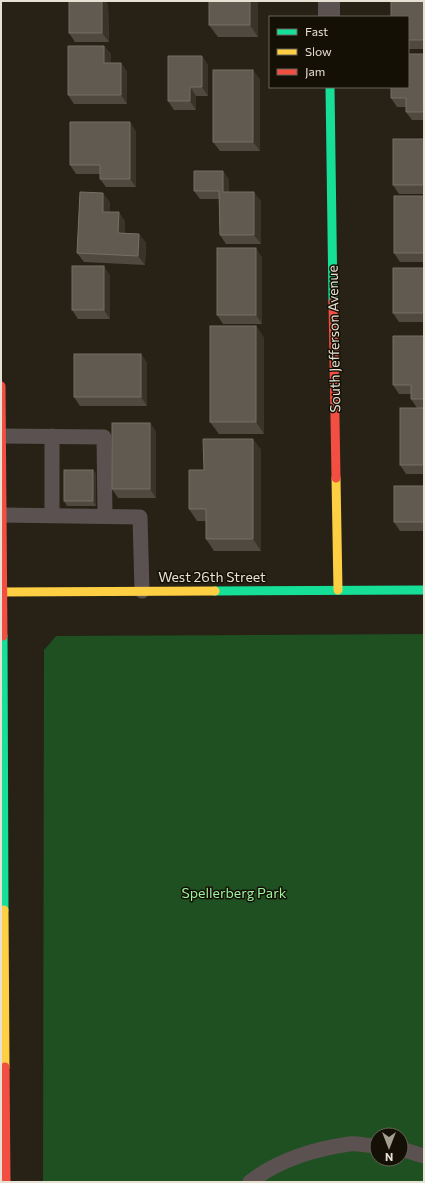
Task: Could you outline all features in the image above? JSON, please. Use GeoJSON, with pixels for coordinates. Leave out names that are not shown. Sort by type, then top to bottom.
{"type":"FeatureCollection","features":[{"type":"Feature","properties":{"kind":"street"},"geometry":{"type":"LineString","coordinates":[[329,1],[329,16]]}},
{"type":"Feature","properties":{"kind":"street","name":"South Jefferson Avenue"},"geometry":{"type":"LineString","coordinates":[[330,88],[338,590]]}},
{"type":"Feature","properties":{"kind":"street"},"geometry":{"type":"LineString","coordinates":[[1,386],[2,779],[6,1182]]}},
{"type":"Feature","properties":{"kind":"street","name":"West 26th Street"},"geometry":{"type":"LineString","coordinates":[[1,592],[424,590]]}},
{"type":"Feature","properties":{"kind":"lane"},"geometry":{"type":"LineString","coordinates":[[1,436],[104,437],[105,516]]}},
{"type":"Feature","properties":{"kind":"lane"},"geometry":{"type":"LineString","coordinates":[[52,436],[52,516]]}},
{"type":"Feature","properties":{"kind":"lane"},"geometry":{"type":"LineString","coordinates":[[1,515],[140,517],[142,591]]}},
{"type":"Feature","properties":{"kind":"lane"},"geometry":{"type":"LineString","coordinates":[[250,1182],[262,1173],[304,1154],[351,1144],[369,1145]]}},
{"type":"Feature","properties":{"kind":"lane"},"geometry":{"type":"LineString","coordinates":[[409,1151],[424,1156]]}},
{"type":"Feature","properties":{"kind":"green space","name":"Spellerberg Park"},"geometry":{"type":"Polygon","coordinates":[[[424,634],[424,1182],[43,1182],[44,650],[56,636],[424,634]]]}},
{"type":"Feature","properties":{"kind":"building"},"geometry":{"type":"Polygon","coordinates":[[[69,1],[102,1],[102,33],[69,33],[69,1]]]}},
{"type":"Feature","properties":{"kind":"building"},"geometry":{"type":"Polygon","coordinates":[[[209,1],[250,1],[250,25],[209,25],[209,1]]]}},
{"type":"Feature","properties":{"kind":"building"},"geometry":{"type":"Polygon","coordinates":[[[391,1],[424,1],[424,40],[409,40],[409,16],[391,16],[391,1]]]}},
{"type":"Feature","properties":{"kind":"building"},"geometry":{"type":"Polygon","coordinates":[[[68,46],[104,46],[104,63],[121,63],[121,95],[68,95],[68,46]]]}},
{"type":"Feature","properties":{"kind":"building"},"geometry":{"type":"Polygon","coordinates":[[[409,54],[424,54],[424,112],[406,112],[406,98],[391,98],[391,88],[409,88],[409,54]]]}},
{"type":"Feature","properties":{"kind":"building"},"geometry":{"type":"Polygon","coordinates":[[[168,56],[202,56],[202,87],[190,87],[190,101],[168,101],[168,56]]]}},
{"type":"Feature","properties":{"kind":"building"},"geometry":{"type":"Polygon","coordinates":[[[213,70],[253,70],[253,142],[213,142],[213,70]]]}},
{"type":"Feature","properties":{"kind":"building"},"geometry":{"type":"Polygon","coordinates":[[[70,122],[130,122],[130,179],[100,179],[100,165],[70,165],[70,122]]]}},
{"type":"Feature","properties":{"kind":"building"},"geometry":{"type":"Polygon","coordinates":[[[393,139],[424,139],[424,185],[393,185],[393,139]]]}},
{"type":"Feature","properties":{"kind":"building"},"geometry":{"type":"Polygon","coordinates":[[[194,171],[223,171],[223,192],[254,192],[254,235],[220,235],[219,191],[194,191],[194,171]]]}},
{"type":"Feature","properties":{"kind":"building"},"geometry":{"type":"Polygon","coordinates":[[[80,192],[103,193],[103,212],[119,212],[118,233],[139,234],[138,256],[77,253],[80,192]]]}},
{"type":"Feature","properties":{"kind":"building"},"geometry":{"type":"Polygon","coordinates":[[[394,196],[424,196],[424,253],[394,253],[394,196]]]}},
{"type":"Feature","properties":{"kind":"building"},"geometry":{"type":"Polygon","coordinates":[[[217,248],[256,248],[256,315],[217,315],[217,248]]]}},
{"type":"Feature","properties":{"kind":"building"},"geometry":{"type":"Polygon","coordinates":[[[72,266],[104,266],[104,310],[72,310],[72,266]]]}},
{"type":"Feature","properties":{"kind":"building"},"geometry":{"type":"Polygon","coordinates":[[[393,268],[424,268],[424,313],[393,313],[393,268]]]}},
{"type":"Feature","properties":{"kind":"building"},"geometry":{"type":"Polygon","coordinates":[[[210,326],[256,326],[256,422],[210,422],[210,326]]]}},
{"type":"Feature","properties":{"kind":"building"},"geometry":{"type":"Polygon","coordinates":[[[393,336],[424,336],[424,399],[411,399],[411,385],[393,385],[393,336]]]}},
{"type":"Feature","properties":{"kind":"building"},"geometry":{"type":"Polygon","coordinates":[[[74,354],[141,354],[141,397],[74,397],[74,354]]]}},
{"type":"Feature","properties":{"kind":"building"},"geometry":{"type":"Polygon","coordinates":[[[400,408],[424,408],[424,465],[400,465],[400,408]]]}},
{"type":"Feature","properties":{"kind":"building"},"geometry":{"type":"Polygon","coordinates":[[[112,423],[150,423],[150,489],[112,489],[112,423]]]}},
{"type":"Feature","properties":{"kind":"building"},"geometry":{"type":"Polygon","coordinates":[[[203,439],[253,439],[253,539],[206,539],[206,509],[189,509],[189,470],[204,470],[203,439]]]}},
{"type":"Feature","properties":{"kind":"building"},"geometry":{"type":"Polygon","coordinates":[[[64,470],[93,470],[93,501],[64,501],[64,470]]]}},
{"type":"Feature","properties":{"kind":"building"},"geometry":{"type":"Polygon","coordinates":[[[394,486],[424,486],[424,522],[394,522],[394,486]]]}},
{"type":"Feature","properties":{"kind":"traffic: fast"},"geometry":{"type":"LineString","coordinates":[[330,88],[333,302]]}},
{"type":"Feature","properties":{"kind":"traffic: fast"},"geometry":{"type":"LineString","coordinates":[[215,591],[424,590]]}},
{"type":"Feature","properties":{"kind":"traffic: fast"},"geometry":{"type":"LineString","coordinates":[[3,636],[4,910]]}},
{"type":"Feature","properties":{"kind":"traffic: slow"},"geometry":{"type":"LineString","coordinates":[[336,478],[338,590]]}},
{"type":"Feature","properties":{"kind":"traffic: slow"},"geometry":{"type":"LineString","coordinates":[[1,592],[215,591]]}},
{"type":"Feature","properties":{"kind":"traffic: slow"},"geometry":{"type":"LineString","coordinates":[[4,910],[5,1067]]}},
{"type":"Feature","properties":{"kind":"traffic: jam"},"geometry":{"type":"LineString","coordinates":[[333,302],[336,478]]}},
{"type":"Feature","properties":{"kind":"traffic: jam"},"geometry":{"type":"LineString","coordinates":[[1,386],[3,636]]}},
{"type":"Feature","properties":{"kind":"traffic: jam"},"geometry":{"type":"LineString","coordinates":[[5,1067],[6,1182]]}}]}
